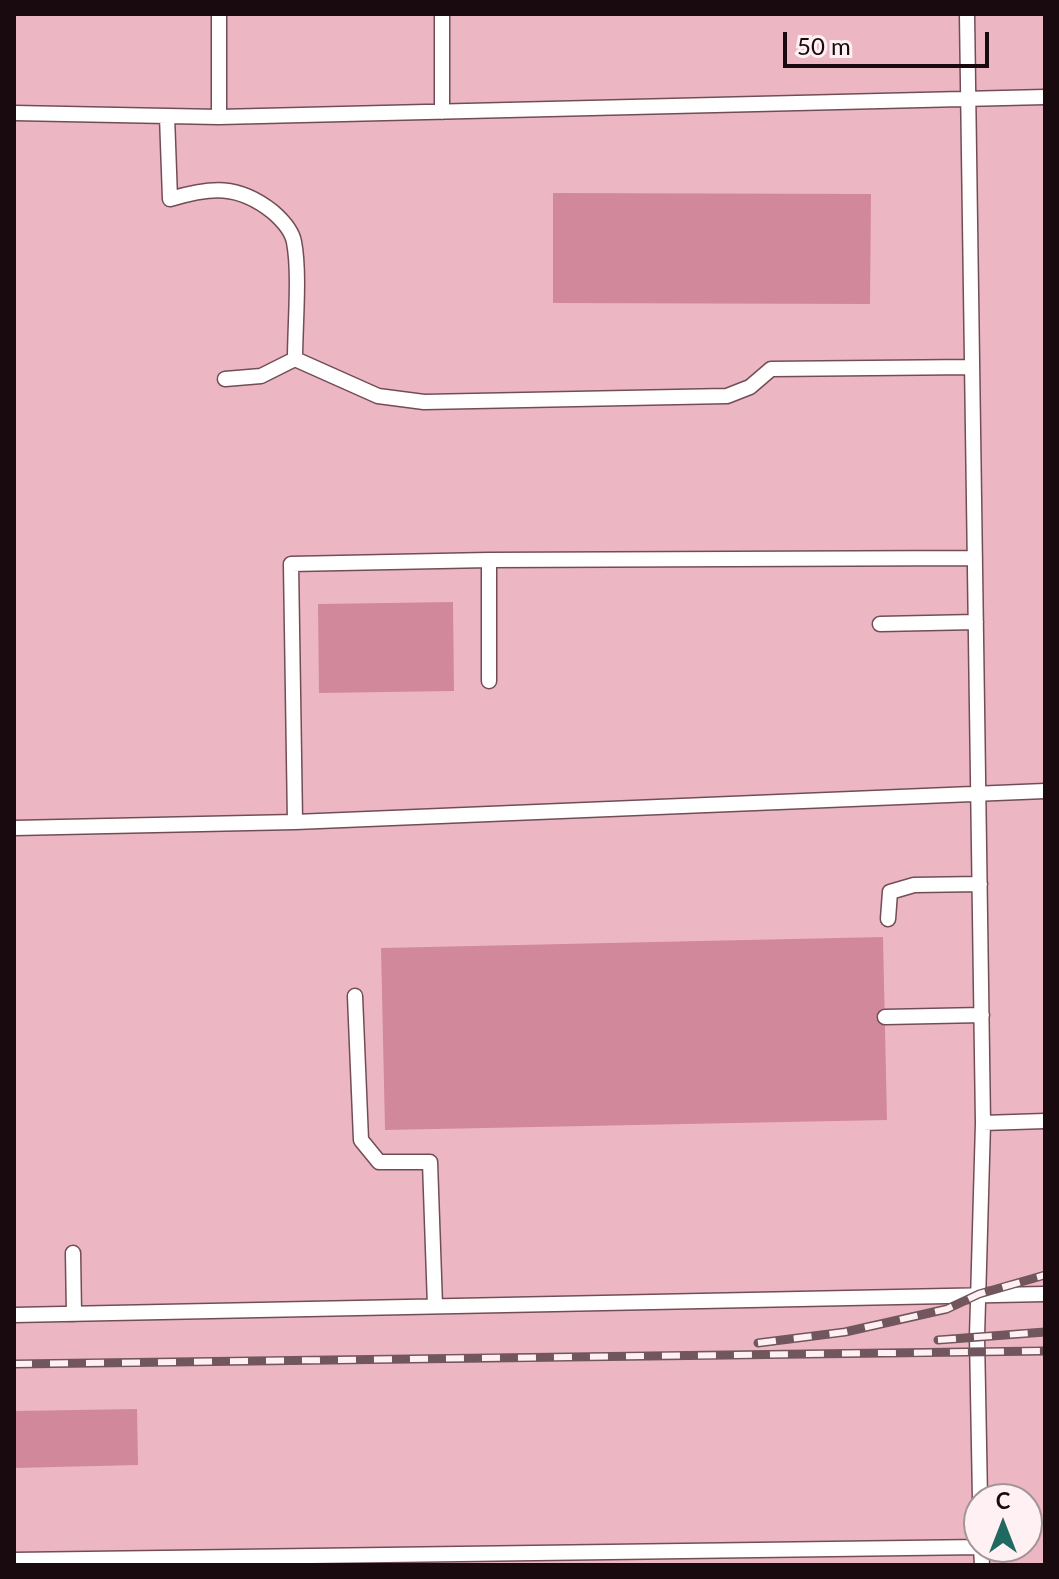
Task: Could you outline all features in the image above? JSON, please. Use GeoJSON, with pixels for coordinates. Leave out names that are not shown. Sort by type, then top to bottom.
{"type":"FeatureCollection","features":[{"type":"Feature","properties":{"kind":"lane"},"geometry":{"type":"LineString","coordinates":[[219,14],[219,117]]}},
{"type":"Feature","properties":{"kind":"lane"},"geometry":{"type":"LineString","coordinates":[[442,14],[442,112]]}},
{"type":"Feature","properties":{"kind":"lane"},"geometry":{"type":"LineString","coordinates":[[967,14],[983,1123],[979,1294],[980,1483]]}},
{"type":"Feature","properties":{"kind":"lane"},"geometry":{"type":"LineString","coordinates":[[14,113],[219,117],[1045,97]]}},
{"type":"Feature","properties":{"kind":"lane"},"geometry":{"type":"LineString","coordinates":[[167,116],[170,199],[195,192],[225,190],[251,195],[282,219],[294,240],[295,359]]}},
{"type":"Feature","properties":{"kind":"lane"},"geometry":{"type":"LineString","coordinates":[[295,359],[378,396],[424,402],[727,396],[750,387],[771,369],[972,367]]}},
{"type":"Feature","properties":{"kind":"lane"},"geometry":{"type":"LineString","coordinates":[[225,379],[261,376],[295,359]]}},
{"type":"Feature","properties":{"kind":"lane"},"geometry":{"type":"LineString","coordinates":[[295,822],[291,564],[975,558]]}},
{"type":"Feature","properties":{"kind":"lane"},"geometry":{"type":"LineString","coordinates":[[489,560],[489,681]]}},
{"type":"Feature","properties":{"kind":"lane"},"geometry":{"type":"LineString","coordinates":[[880,624],[976,622]]}},
{"type":"Feature","properties":{"kind":"lane"},"geometry":{"type":"LineString","coordinates":[[14,828],[295,822],[1045,791]]}},
{"type":"Feature","properties":{"kind":"lane"},"geometry":{"type":"LineString","coordinates":[[888,919],[890,892],[914,885],[980,884]]}},
{"type":"Feature","properties":{"kind":"lane"},"geometry":{"type":"LineString","coordinates":[[355,996],[361,1140],[379,1162],[430,1162],[435,1306]]}},
{"type":"Feature","properties":{"kind":"lane"},"geometry":{"type":"LineString","coordinates":[[885,1017],[982,1015]]}},
{"type":"Feature","properties":{"kind":"lane"},"geometry":{"type":"LineString","coordinates":[[983,1123],[1045,1121]]}},
{"type":"Feature","properties":{"kind":"lane"},"geometry":{"type":"LineString","coordinates":[[73,1253],[74,1314]]}},
{"type":"Feature","properties":{"kind":"lane"},"geometry":{"type":"LineString","coordinates":[[14,1315],[1045,1294]]}},
{"type":"Feature","properties":{"kind":"lane"},"geometry":{"type":"LineString","coordinates":[[14,1560],[554,1559],[963,1548]]}},
{"type":"Feature","properties":{"kind":"shaded area"},"geometry":{"type":"Polygon","coordinates":[[[14,14],[1045,14],[1045,1565],[14,1565],[14,14]]]}},
{"type":"Feature","properties":{"kind":"building"},"geometry":{"type":"Polygon","coordinates":[[[553,193],[871,194],[870,304],[553,303],[553,193]]]}},
{"type":"Feature","properties":{"kind":"building"},"geometry":{"type":"Polygon","coordinates":[[[453,602],[454,691],[319,693],[318,604],[453,602]]]}},
{"type":"Feature","properties":{"kind":"building"},"geometry":{"type":"Polygon","coordinates":[[[883,937],[887,1120],[385,1130],[381,948],[883,937]]]}},
{"type":"Feature","properties":{"kind":"building"},"geometry":{"type":"Polygon","coordinates":[[[137,1409],[138,1465],[14,1468],[14,1411],[137,1409]]]}},
{"type":"Feature","properties":{"kind":"railway"},"geometry":{"type":"LineString","coordinates":[[758,1343],[845,1332],[947,1309],[979,1294],[1045,1275]]}},
{"type":"Feature","properties":{"kind":"railway"},"geometry":{"type":"LineString","coordinates":[[938,1340],[1045,1332]]}},
{"type":"Feature","properties":{"kind":"railway"},"geometry":{"type":"LineString","coordinates":[[14,1364],[1045,1351]]}}]}
